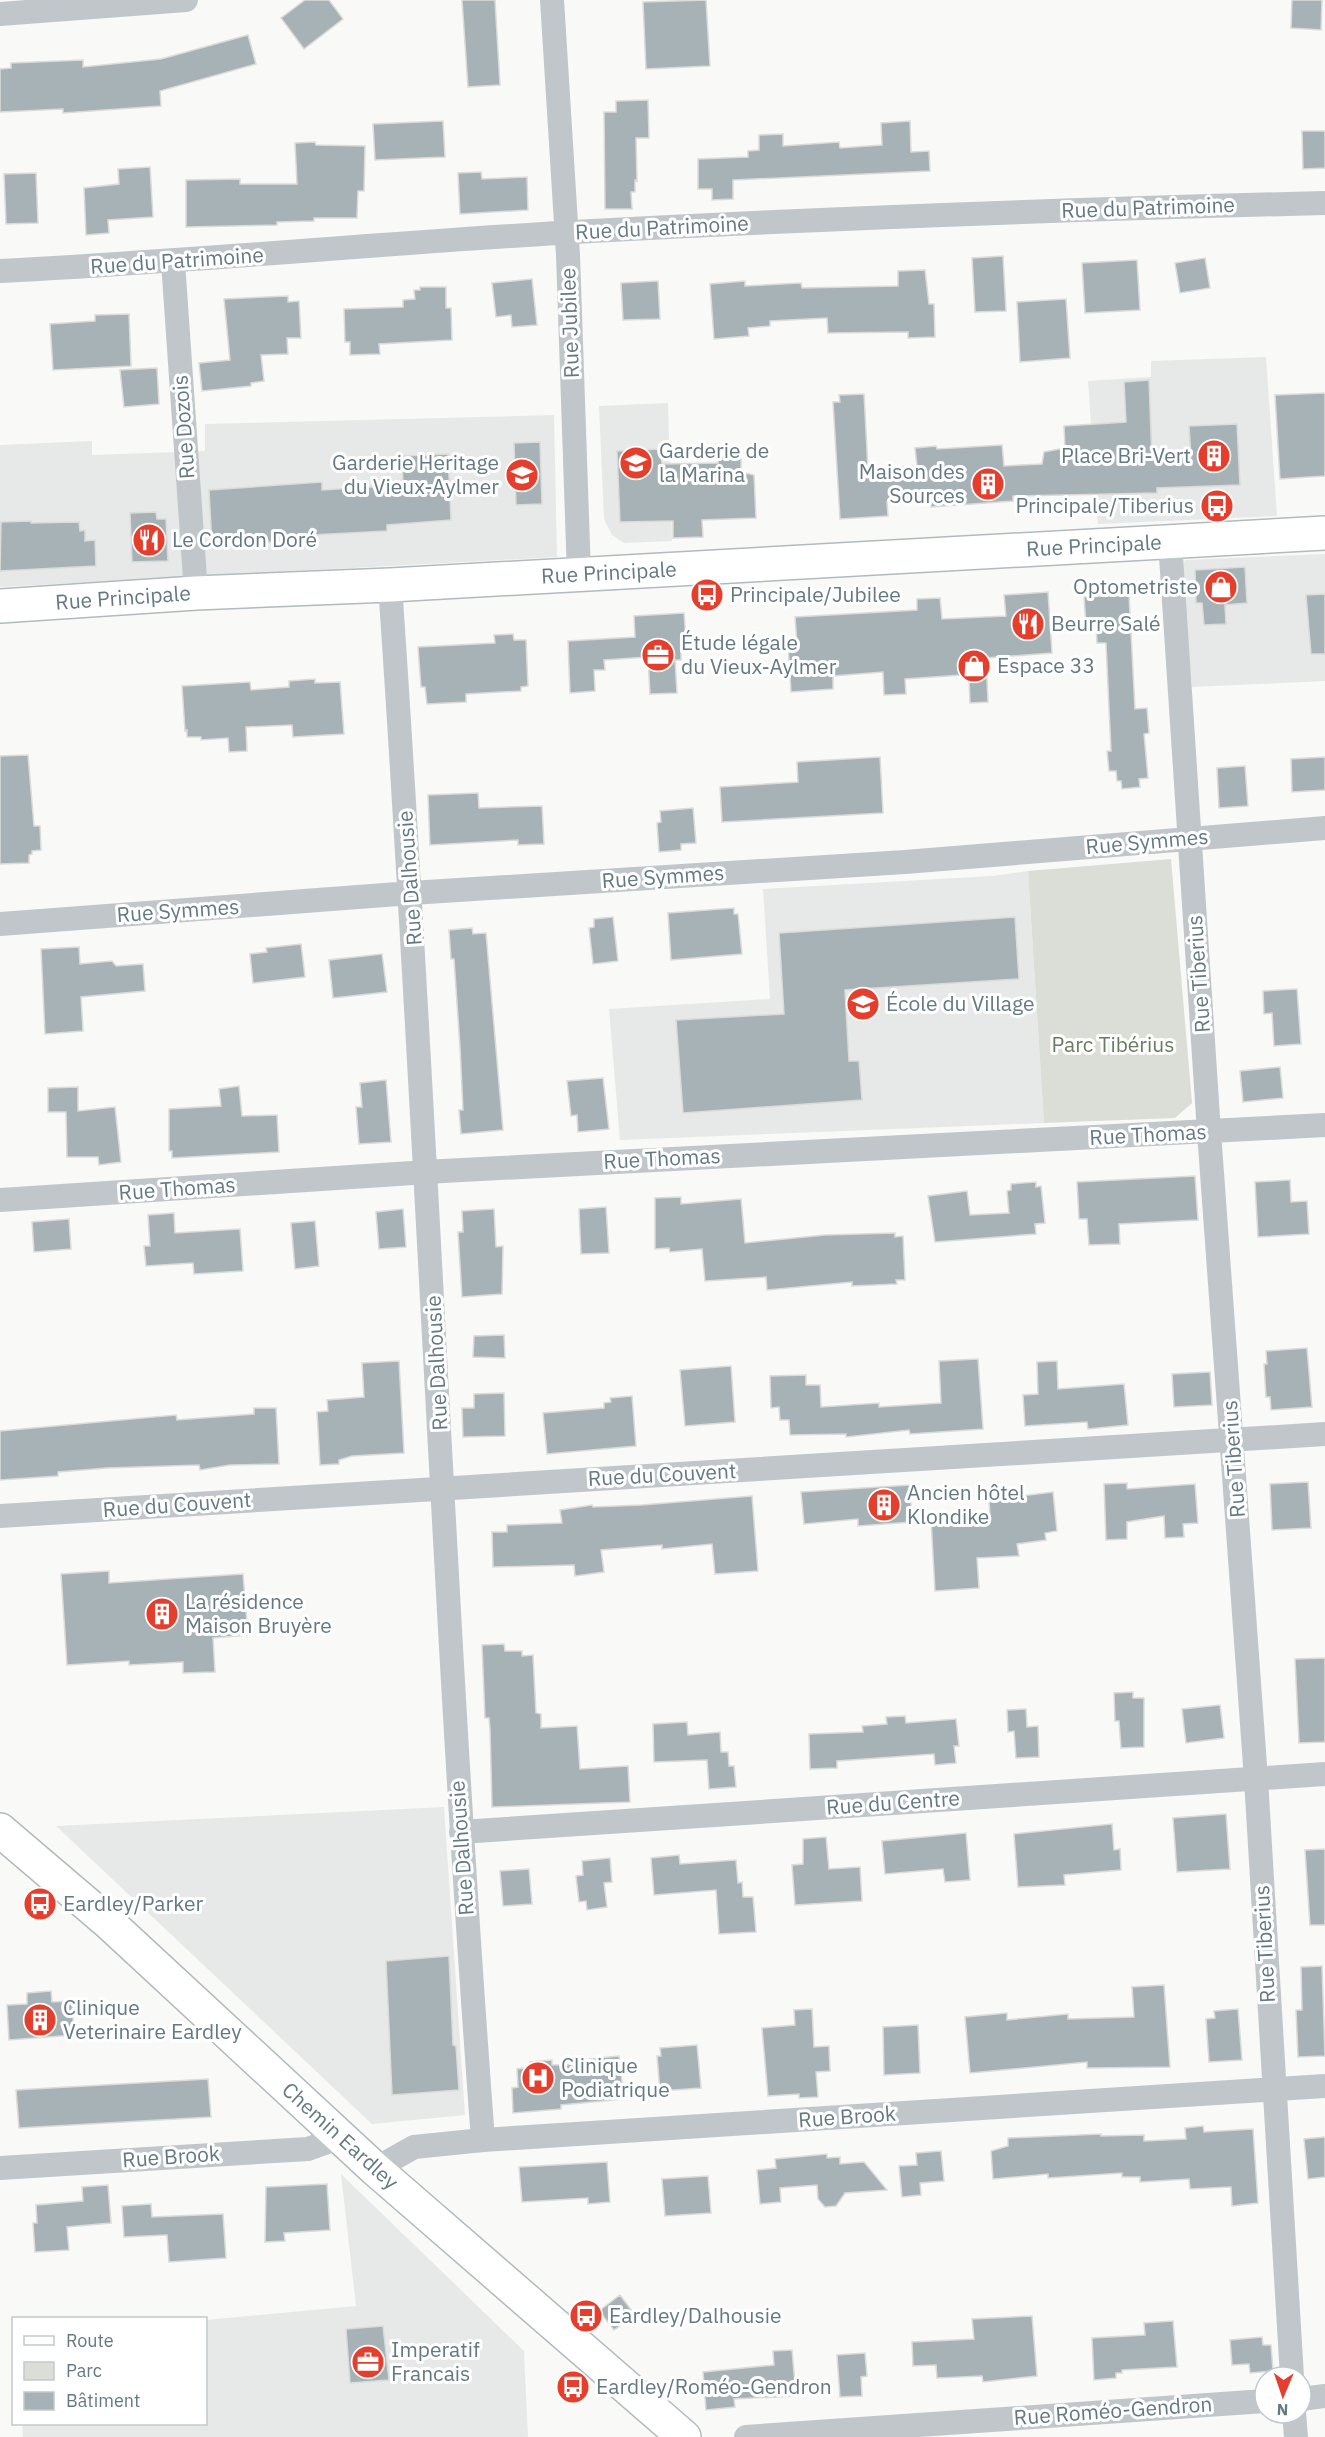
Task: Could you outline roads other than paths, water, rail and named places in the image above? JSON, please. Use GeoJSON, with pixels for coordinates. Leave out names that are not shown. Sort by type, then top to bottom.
{"type":"FeatureCollection","features":[{"type":"Feature","properties":{"kind":"street"},"geometry":{"type":"LineString","coordinates":[[0,14],[186,0]]}},
{"type":"Feature","properties":{"kind":"street","name":"Rue Jubilee"},"geometry":{"type":"LineString","coordinates":[[552,0],[566,233],[579,575]]}},
{"type":"Feature","properties":{"kind":"street","name":"Rue du Patrimoine"},"geometry":{"type":"LineString","coordinates":[[0,271],[173,262],[566,233],[1053,211],[1325,203]]}},
{"type":"Feature","properties":{"kind":"street","name":"Rue Dozois"},"geometry":{"type":"LineString","coordinates":[[173,262],[196,593]]}},
{"type":"Feature","properties":{"kind":"street","name":"Rue Principale"},"geometry":{"type":"LineString","coordinates":[[0,606],[196,593],[579,575],[1325,533]]}},
{"type":"Feature","properties":{"kind":"street","name":"Rue Tiberius"},"geometry":{"type":"LineString","coordinates":[[1170,541],[1209,1132],[1256,1779],[1291,2365]]}},
{"type":"Feature","properties":{"kind":"street","name":"Rue Dalhousie"},"geometry":{"type":"LineString","coordinates":[[390,585],[427,1172],[461,1832],[483,2140]]}},
{"type":"Feature","properties":{"kind":"street","name":"Rue Symmes"},"geometry":{"type":"LineString","coordinates":[[0,924],[411,893],[905,862],[1325,828]]}},
{"type":"Feature","properties":{"kind":"street","name":"Rue Thomas"},"geometry":{"type":"LineString","coordinates":[[0,1200],[427,1172],[1325,1125]]}},
{"type":"Feature","properties":{"kind":"street","name":"Rue du Couvent"},"geometry":{"type":"LineString","coordinates":[[0,1516],[1325,1434]]}},
{"type":"Feature","properties":{"kind":"street","name":"Rue du Centre"},"geometry":{"type":"LineString","coordinates":[[461,1832],[1325,1774]]}},
{"type":"Feature","properties":{"kind":"street","name":"Chemin Eardley"},"geometry":{"type":"LineString","coordinates":[[0,1830],[108,1922],[375,2169],[684,2437]]}},
{"type":"Feature","properties":{"kind":"street","name":"Rue Brook"},"geometry":{"type":"LineString","coordinates":[[375,2169],[414,2147],[483,2140],[1325,2086]]}},
{"type":"Feature","properties":{"kind":"street","name":"Rue Brook"},"geometry":{"type":"LineString","coordinates":[[0,2168],[308,2149],[340,2137]]}},
{"type":"Feature","properties":{"kind":"street","name":"Rue Roméo-Gendron"},"geometry":{"type":"LineString","coordinates":[[746,2437],[1253,2402]]}},
{"type":"Feature","properties":{"kind":"place","name":"Place Bri-Vert"},"geometry":{"type":"Point","coordinates":[1214,456]}},
{"type":"Feature","properties":{"kind":"place","name":"Garderie de la Marina"},"geometry":{"type":"Point","coordinates":[636,463]}},
{"type":"Feature","properties":{"kind":"place","name":"Garderie Heritage du Vieux-Aylmer"},"geometry":{"type":"Point","coordinates":[522,475]}},
{"type":"Feature","properties":{"kind":"place","name":"Maison des Sources"},"geometry":{"type":"Point","coordinates":[988,484]}},
{"type":"Feature","properties":{"kind":"place","name":"Principale/Tiberius"},"geometry":{"type":"Point","coordinates":[1217,506]}},
{"type":"Feature","properties":{"kind":"place","name":"Le Cordon Doré"},"geometry":{"type":"Point","coordinates":[149,540]}},
{"type":"Feature","properties":{"kind":"place","name":"Optometriste"},"geometry":{"type":"Point","coordinates":[1221,587]}},
{"type":"Feature","properties":{"kind":"place","name":"Principale/Jubilee"},"geometry":{"type":"Point","coordinates":[707,595]}},
{"type":"Feature","properties":{"kind":"place","name":"Beurre Salé"},"geometry":{"type":"Point","coordinates":[1028,624]}},
{"type":"Feature","properties":{"kind":"place","name":"Étude légale du Vieux-Aylmer"},"geometry":{"type":"Point","coordinates":[658,655]}},
{"type":"Feature","properties":{"kind":"place","name":"Espace 33"},"geometry":{"type":"Point","coordinates":[974,666]}},
{"type":"Feature","properties":{"kind":"place","name":"École du Village"},"geometry":{"type":"Point","coordinates":[863,1004]}},
{"type":"Feature","properties":{"kind":"place","name":"Ancien hôtel Klondike"},"geometry":{"type":"Point","coordinates":[884,1505]}},
{"type":"Feature","properties":{"kind":"place","name":"La résidence Maison Bruyère"},"geometry":{"type":"Point","coordinates":[162,1614]}},
{"type":"Feature","properties":{"kind":"place","name":"Eardley/Parker"},"geometry":{"type":"Point","coordinates":[40,1904]}},
{"type":"Feature","properties":{"kind":"place","name":"Clinique Veterinaire Eardley"},"geometry":{"type":"Point","coordinates":[40,2020]}},
{"type":"Feature","properties":{"kind":"place","name":"Clinique Podiatrique"},"geometry":{"type":"Point","coordinates":[538,2078]}},
{"type":"Feature","properties":{"kind":"place","name":"Eardley/Dalhousie"},"geometry":{"type":"Point","coordinates":[586,2316]}},
{"type":"Feature","properties":{"kind":"place","name":"Imperatif Francais"},"geometry":{"type":"Point","coordinates":[368,2362]}},
{"type":"Feature","properties":{"kind":"place","name":"Eardley/Roméo-Gendron"},"geometry":{"type":"Point","coordinates":[573,2387]}},
{"type":"Feature","properties":{"kind":"park label","name":"Parc Tibérius"},"geometry":{"type":"Point","coordinates":[1113,1045]}}]}
